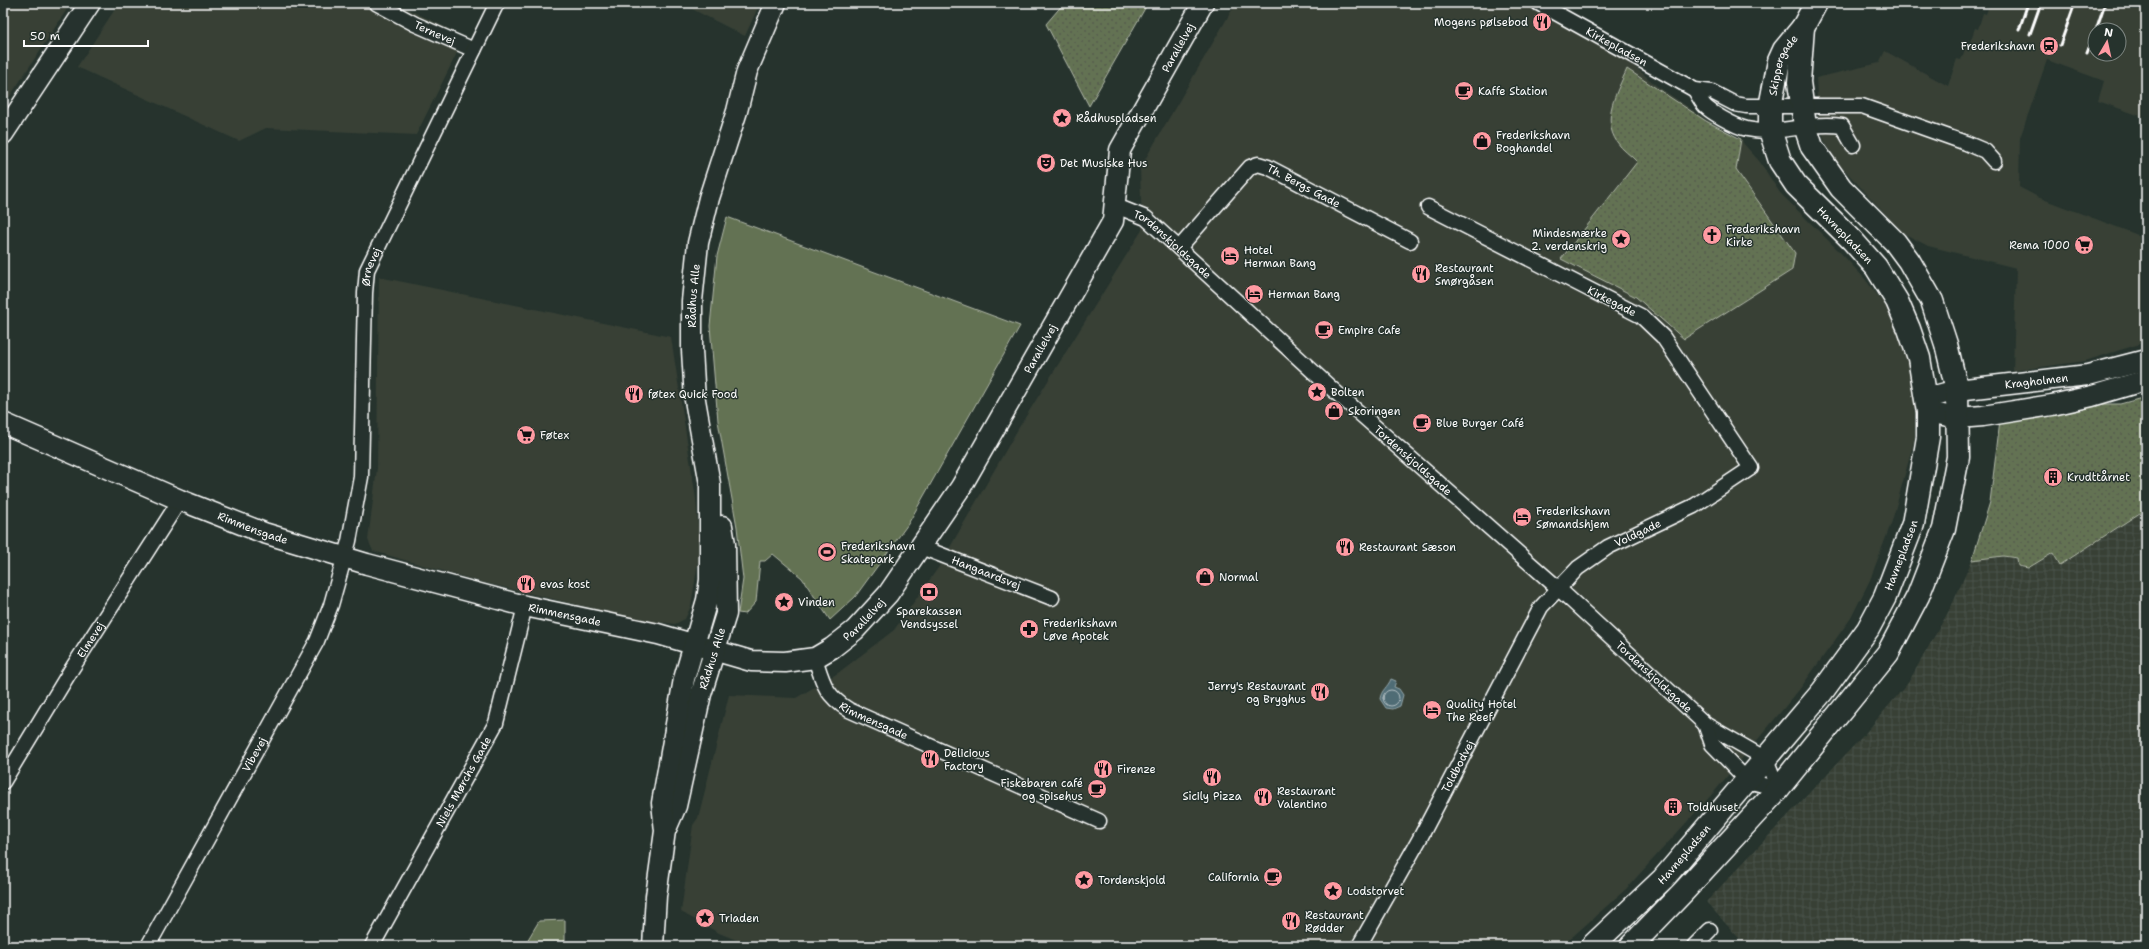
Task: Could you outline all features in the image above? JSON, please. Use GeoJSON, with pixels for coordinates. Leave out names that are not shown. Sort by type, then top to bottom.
{"type":"FeatureCollection","features":[{"type":"Feature","properties":{"kind":"main road","name":"Skippergade"},"geometry":{"type":"LineString","coordinates":[[1770,107],[1779,61],[1784,50],[1803,27],[1816,3]]}},
{"type":"Feature","properties":{"kind":"main road","name":"Skippergade"},"geometry":{"type":"LineString","coordinates":[[1803,27],[1799,82],[1803,117]]}},
{"type":"Feature","properties":{"kind":"main road","name":"Havnepladsen"},"geometry":{"type":"LineString","coordinates":[[1592,946],[1663,879],[1748,781],[1822,692],[1868,629],[1886,597],[1913,524],[1928,437],[1928,405],[1919,358],[1897,301],[1876,267],[1852,240],[1796,186],[1780,161],[1770,130],[1770,107]]}},
{"type":"Feature","properties":{"kind":"main road"},"geometry":{"type":"LineString","coordinates":[[1631,946],[1778,789],[1888,653],[1918,596],[1944,529],[1958,457],[1957,390],[1941,328],[1932,301],[1919,278],[1895,242],[1841,188],[1821,162],[1812,147],[1803,117]]}},
{"type":"Feature","properties":{"kind":"street"},"geometry":{"type":"LineString","coordinates":[[3,134],[90,3]]}},
{"type":"Feature","properties":{"kind":"street","name":"Ternevej"},"geometry":{"type":"LineString","coordinates":[[376,3],[415,24],[474,50]]}},
{"type":"Feature","properties":{"kind":"street","name":"Ørnevej"},"geometry":{"type":"LineString","coordinates":[[345,557],[355,516],[361,477],[365,293],[368,270],[497,3]]}},
{"type":"Feature","properties":{"kind":"street","name":"Rådhus Alle"},"geometry":{"type":"LineString","coordinates":[[653,946],[656,896],[665,831],[664,795],[682,686],[708,600],[710,580],[710,484],[695,400],[692,350],[692,302],[698,243],[709,198],[737,111],[747,71],[776,3]]}},
{"type":"Feature","properties":{"kind":"street","name":"Rådhus Alle"},"geometry":{"type":"LineString","coordinates":[[737,111],[758,75],[789,3]]}},
{"type":"Feature","properties":{"kind":"street","name":"Parallelvej"},"geometry":{"type":"LineString","coordinates":[[815,658],[832,648],[855,630],[888,594],[960,487],[1113,221],[1116,206],[1120,150],[1203,3]]}},
{"type":"Feature","properties":{"kind":"street","name":"Kirkepladsen"},"geometry":{"type":"LineString","coordinates":[[1538,3],[1695,90],[1712,92],[1735,104],[1770,107],[1803,117]]}},
{"type":"Feature","properties":{"kind":"street"},"geometry":{"type":"LineString","coordinates":[[1695,90],[1704,108],[1747,129],[1770,130],[1803,117],[1862,106],[1966,142],[1985,152],[1994,161]]}},
{"type":"Feature","properties":{"kind":"street"},"geometry":{"type":"LineString","coordinates":[[1803,117],[1842,126],[1853,145]]}},
{"type":"Feature","properties":{"kind":"street","name":"Th. Bergs Gade"},"geometry":{"type":"LineString","coordinates":[[1179,248],[1250,167],[1258,164],[1268,167],[1410,241]]}},
{"type":"Feature","properties":{"kind":"street","name":"Tordenskjoldsgade"},"geometry":{"type":"LineString","coordinates":[[1116,206],[1146,218],[1331,388],[1559,589],[1705,724],[1766,759]]}},
{"type":"Feature","properties":{"kind":"street","name":"Kirkegade"},"geometry":{"type":"LineString","coordinates":[[1428,207],[1641,316],[1663,337],[1751,468],[1724,487]]}},
{"type":"Feature","properties":{"kind":"street","name":"Kragholmen"},"geometry":{"type":"LineString","coordinates":[[1928,405],[1957,390],[2088,375],[2146,360]]}},
{"type":"Feature","properties":{"kind":"street","name":"Kragholmen"},"geometry":{"type":"LineString","coordinates":[[1928,405],[1958,418],[2052,405],[2092,396],[2146,380]]}},
{"type":"Feature","properties":{"kind":"street","name":"Rimmensgade"},"geometry":{"type":"LineString","coordinates":[[3,423],[180,500],[264,533],[345,557],[525,606],[658,634],[751,661],[785,662],[815,658],[824,687],[836,702],[849,710],[1099,821]]}},
{"type":"Feature","properties":{"kind":"street","name":"Rådhus Alle"},"geometry":{"type":"LineString","coordinates":[[665,831],[676,806],[701,694],[726,614],[725,544],[720,509],[710,484]]}},
{"type":"Feature","properties":{"kind":"street","name":"Voldgade"},"geometry":{"type":"LineString","coordinates":[[1559,589],[1578,568],[1608,547],[1694,506],[1724,487]]}},
{"type":"Feature","properties":{"kind":"street","name":"Elmevej"},"geometry":{"type":"LineString","coordinates":[[3,782],[71,670],[180,500]]}},
{"type":"Feature","properties":{"kind":"street","name":"Hangaardsvej"},"geometry":{"type":"LineString","coordinates":[[921,547],[1052,598]]}},
{"type":"Feature","properties":{"kind":"street","name":"Vibevej"},"geometry":{"type":"LineString","coordinates":[[148,946],[317,641],[332,605],[345,557]]}},
{"type":"Feature","properties":{"kind":"street","name":"Toldbodvej"},"geometry":{"type":"LineString","coordinates":[[1359,946],[1419,840],[1542,607],[1559,589]]}},
{"type":"Feature","properties":{"kind":"street","name":"Niels Mørchs Gade"},"geometry":{"type":"LineString","coordinates":[[372,946],[496,724],[525,606]]}},
{"type":"Feature","properties":{"kind":"street","name":"Tordenskjoldsgade"},"geometry":{"type":"LineString","coordinates":[[1705,724],[1712,744],[1748,781]]}},
{"type":"Feature","properties":{"kind":"street"},"geometry":{"type":"LineString","coordinates":[[1766,759],[1778,789]]}},
{"type":"Feature","properties":{"kind":"street"},"geometry":{"type":"LineString","coordinates":[[1748,781],[1778,789]]}},
{"type":"Feature","properties":{"kind":"street"},"geometry":{"type":"LineString","coordinates":[[1694,946],[1710,930]]}},
{"type":"Feature","properties":{"kind":"shaded area"},"geometry":{"type":"Polygon","coordinates":[[[3,3],[71,3],[3,107],[3,3]]]}},
{"type":"Feature","properties":{"kind":"shaded area"},"geometry":{"type":"Polygon","coordinates":[[[119,3],[396,3],[465,37],[416,135],[266,128],[239,141],[77,67],[119,3]]]}},
{"type":"Feature","properties":{"kind":"shaded area"},"geometry":{"type":"Polygon","coordinates":[[[680,3],[760,3],[745,36],[680,3]]]}},
{"type":"Feature","properties":{"kind":"shaded area"},"geometry":{"type":"Polygon","coordinates":[[[1236,3],[1526,3],[1633,65],[1657,86],[1707,120],[1742,139],[1743,143],[1760,162],[1780,193],[1839,251],[1865,279],[1889,310],[1901,334],[1914,378],[1915,438],[1892,521],[1870,580],[1851,618],[1799,690],[1715,791],[1626,889],[1562,946],[751,946],[719,933],[681,912],[693,825],[698,818],[729,695],[796,698],[838,673],[894,630],[938,568],[1018,429],[1142,230],[1140,168],[1236,3]]]}},
{"type":"Feature","properties":{"kind":"shaded area"},"geometry":{"type":"Polygon","coordinates":[[[1990,3],[2146,3],[2146,118],[2098,101],[2104,81],[2047,60],[2020,138],[2019,187],[2040,198],[2146,238],[2146,342],[2085,361],[2013,371],[2016,268],[1928,246],[1903,233],[1837,162],[1824,140],[1818,115],[1816,78],[1879,63],[1885,51],[1948,86],[1957,59],[1961,60],[1967,44],[1969,45],[1975,28],[1978,29],[1983,13],[1986,14],[1990,3]]]}},
{"type":"Feature","properties":{"kind":"shaded area"},"geometry":{"type":"Polygon","coordinates":[[[379,277],[671,337],[696,499],[698,527],[698,562],[691,606],[685,619],[675,624],[628,620],[594,613],[595,609],[481,582],[373,551],[368,540],[377,468],[379,277]]]}},
{"type":"Feature","properties":{"kind":"shaded area"},"geometry":{"type":"Polygon","coordinates":[[[2146,509],[2146,946],[1773,946],[1768,939],[1761,946],[1746,946],[1706,902],[1862,737],[1908,683],[1951,607],[1972,560],[2003,556],[2018,558],[2018,566],[2028,568],[2053,553],[2060,565],[2146,509]]]}},
{"type":"Feature","properties":{"kind":"green space"},"geometry":{"type":"Polygon","coordinates":[[[1064,3],[1148,3],[1089,106],[1046,24],[1064,3]]]}},
{"type":"Feature","properties":{"kind":"green space"},"geometry":{"type":"Polygon","coordinates":[[[1627,69],[1706,121],[1741,139],[1736,170],[1795,253],[1792,270],[1684,339],[1636,297],[1561,259],[1637,162],[1621,148],[1612,133],[1610,124],[1612,105],[1627,69]]]}},
{"type":"Feature","properties":{"kind":"green space"},"geometry":{"type":"Polygon","coordinates":[[[727,217],[1020,326],[908,524],[855,597],[830,620],[802,578],[773,554],[765,561],[760,561],[756,602],[745,614],[738,613],[743,579],[737,527],[718,421],[710,326],[717,256],[727,217]]]}},
{"type":"Feature","properties":{"kind":"green space"},"geometry":{"type":"Polygon","coordinates":[[[2146,397],[2146,509],[2060,565],[2053,553],[2028,568],[2018,566],[2017,558],[2003,556],[1972,560],[1990,502],[2000,421],[2097,404],[2120,404],[2146,397]]]}},
{"type":"Feature","properties":{"kind":"green space"},"geometry":{"type":"Polygon","coordinates":[[[565,920],[565,946],[524,946],[539,921],[565,920]]]}},
{"type":"Feature","properties":{"kind":"water"},"geometry":{"type":"Polygon","coordinates":[[[1391,679],[1396,681],[1394,687],[1399,689],[1403,695],[1400,706],[1393,709],[1386,708],[1380,699],[1391,679]]]}},
{"type":"Feature","properties":{"kind":"railway"},"geometry":{"type":"LineString","coordinates":[[2019,30],[2028,3]]}},
{"type":"Feature","properties":{"kind":"railway"},"geometry":{"type":"LineString","coordinates":[[2030,34],[2041,3]]}},
{"type":"Feature","properties":{"kind":"railway"},"geometry":{"type":"LineString","coordinates":[[2060,45],[2075,3]]}},
{"type":"Feature","properties":{"kind":"railway"},"geometry":{"type":"LineString","coordinates":[[2099,22],[2105,3]]}},
{"type":"Feature","properties":{"kind":"place","name":"Mogens pølsebod"},"geometry":{"type":"Point","coordinates":[1542,22]}},
{"type":"Feature","properties":{"kind":"place","name":"Frederikshavn"},"geometry":{"type":"Point","coordinates":[2049,46]}},
{"type":"Feature","properties":{"kind":"place","name":"Kaffe Station"},"geometry":{"type":"Point","coordinates":[1464,91]}},
{"type":"Feature","properties":{"kind":"place","name":"Rådhuspladsen"},"geometry":{"type":"Point","coordinates":[1062,118]}},
{"type":"Feature","properties":{"kind":"place","name":"Frederikshavn Boghandel"},"geometry":{"type":"Point","coordinates":[1482,141]}},
{"type":"Feature","properties":{"kind":"place","name":"Det Musiske Hus"},"geometry":{"type":"Point","coordinates":[1046,163]}},
{"type":"Feature","properties":{"kind":"place","name":"Frederikshavn Kirke"},"geometry":{"type":"Point","coordinates":[1712,235]}},
{"type":"Feature","properties":{"kind":"place","name":"Mindesmærke 2. verdenskrig"},"geometry":{"type":"Point","coordinates":[1621,239]}},
{"type":"Feature","properties":{"kind":"place","name":"Rema 1000"},"geometry":{"type":"Point","coordinates":[2084,245]}},
{"type":"Feature","properties":{"kind":"place","name":"Hotel Herman Bang"},"geometry":{"type":"Point","coordinates":[1230,256]}},
{"type":"Feature","properties":{"kind":"place","name":"Restaurant Smørgåsen"},"geometry":{"type":"Point","coordinates":[1421,274]}},
{"type":"Feature","properties":{"kind":"place","name":"Herman Bang"},"geometry":{"type":"Point","coordinates":[1254,294]}},
{"type":"Feature","properties":{"kind":"place","name":"Empire Cafe"},"geometry":{"type":"Point","coordinates":[1324,330]}},
{"type":"Feature","properties":{"kind":"place","name":"Bolten"},"geometry":{"type":"Point","coordinates":[1317,392]}},
{"type":"Feature","properties":{"kind":"place","name":"føtex Quick Food"},"geometry":{"type":"Point","coordinates":[634,394]}},
{"type":"Feature","properties":{"kind":"place","name":"Skoringen"},"geometry":{"type":"Point","coordinates":[1334,411]}},
{"type":"Feature","properties":{"kind":"place","name":"Blue Burger Café"},"geometry":{"type":"Point","coordinates":[1422,423]}},
{"type":"Feature","properties":{"kind":"place","name":"Føtex"},"geometry":{"type":"Point","coordinates":[526,435]}},
{"type":"Feature","properties":{"kind":"place","name":"Krudttårnet"},"geometry":{"type":"Point","coordinates":[2053,477]}},
{"type":"Feature","properties":{"kind":"place","name":"Frederikshavn Sømandshjem"},"geometry":{"type":"Point","coordinates":[1522,517]}},
{"type":"Feature","properties":{"kind":"place","name":"Restaurant Sæson"},"geometry":{"type":"Point","coordinates":[1345,547]}},
{"type":"Feature","properties":{"kind":"place","name":"Frederikshavn Skatepark"},"geometry":{"type":"Point","coordinates":[827,552]}},
{"type":"Feature","properties":{"kind":"place","name":"Normal"},"geometry":{"type":"Point","coordinates":[1205,577]}},
{"type":"Feature","properties":{"kind":"place","name":"evas kost"},"geometry":{"type":"Point","coordinates":[526,584]}},
{"type":"Feature","properties":{"kind":"place","name":"Sparekassen Vendsyssel"},"geometry":{"type":"Point","coordinates":[929,592]}},
{"type":"Feature","properties":{"kind":"place","name":"Vinden"},"geometry":{"type":"Point","coordinates":[784,602]}},
{"type":"Feature","properties":{"kind":"place","name":"Frederikshavn Løve Apotek"},"geometry":{"type":"Point","coordinates":[1029,629]}},
{"type":"Feature","properties":{"kind":"place","name":"Jerry's Restaurant og Bryghus"},"geometry":{"type":"Point","coordinates":[1320,692]}},
{"type":"Feature","properties":{"kind":"place","name":"Quality Hotel The Reef"},"geometry":{"type":"Point","coordinates":[1432,710]}},
{"type":"Feature","properties":{"kind":"place","name":"Delicious Factory"},"geometry":{"type":"Point","coordinates":[930,759]}},
{"type":"Feature","properties":{"kind":"place","name":"Firenze"},"geometry":{"type":"Point","coordinates":[1103,769]}},
{"type":"Feature","properties":{"kind":"place","name":"Sicily Pizza"},"geometry":{"type":"Point","coordinates":[1212,777]}},
{"type":"Feature","properties":{"kind":"place","name":"Fiskebaren café og spisehus"},"geometry":{"type":"Point","coordinates":[1097,789]}},
{"type":"Feature","properties":{"kind":"place","name":"Restaurant Valentino"},"geometry":{"type":"Point","coordinates":[1263,797]}},
{"type":"Feature","properties":{"kind":"place","name":"Toldhuset"},"geometry":{"type":"Point","coordinates":[1673,807]}},
{"type":"Feature","properties":{"kind":"place","name":"California"},"geometry":{"type":"Point","coordinates":[1273,877]}},
{"type":"Feature","properties":{"kind":"place","name":"Tordenskjold"},"geometry":{"type":"Point","coordinates":[1084,880]}},
{"type":"Feature","properties":{"kind":"place","name":"Lodstorvet"},"geometry":{"type":"Point","coordinates":[1333,891]}},
{"type":"Feature","properties":{"kind":"place","name":"Triaden"},"geometry":{"type":"Point","coordinates":[705,918]}},
{"type":"Feature","properties":{"kind":"place","name":"Restaurant Rødder"},"geometry":{"type":"Point","coordinates":[1291,921]}}]}
